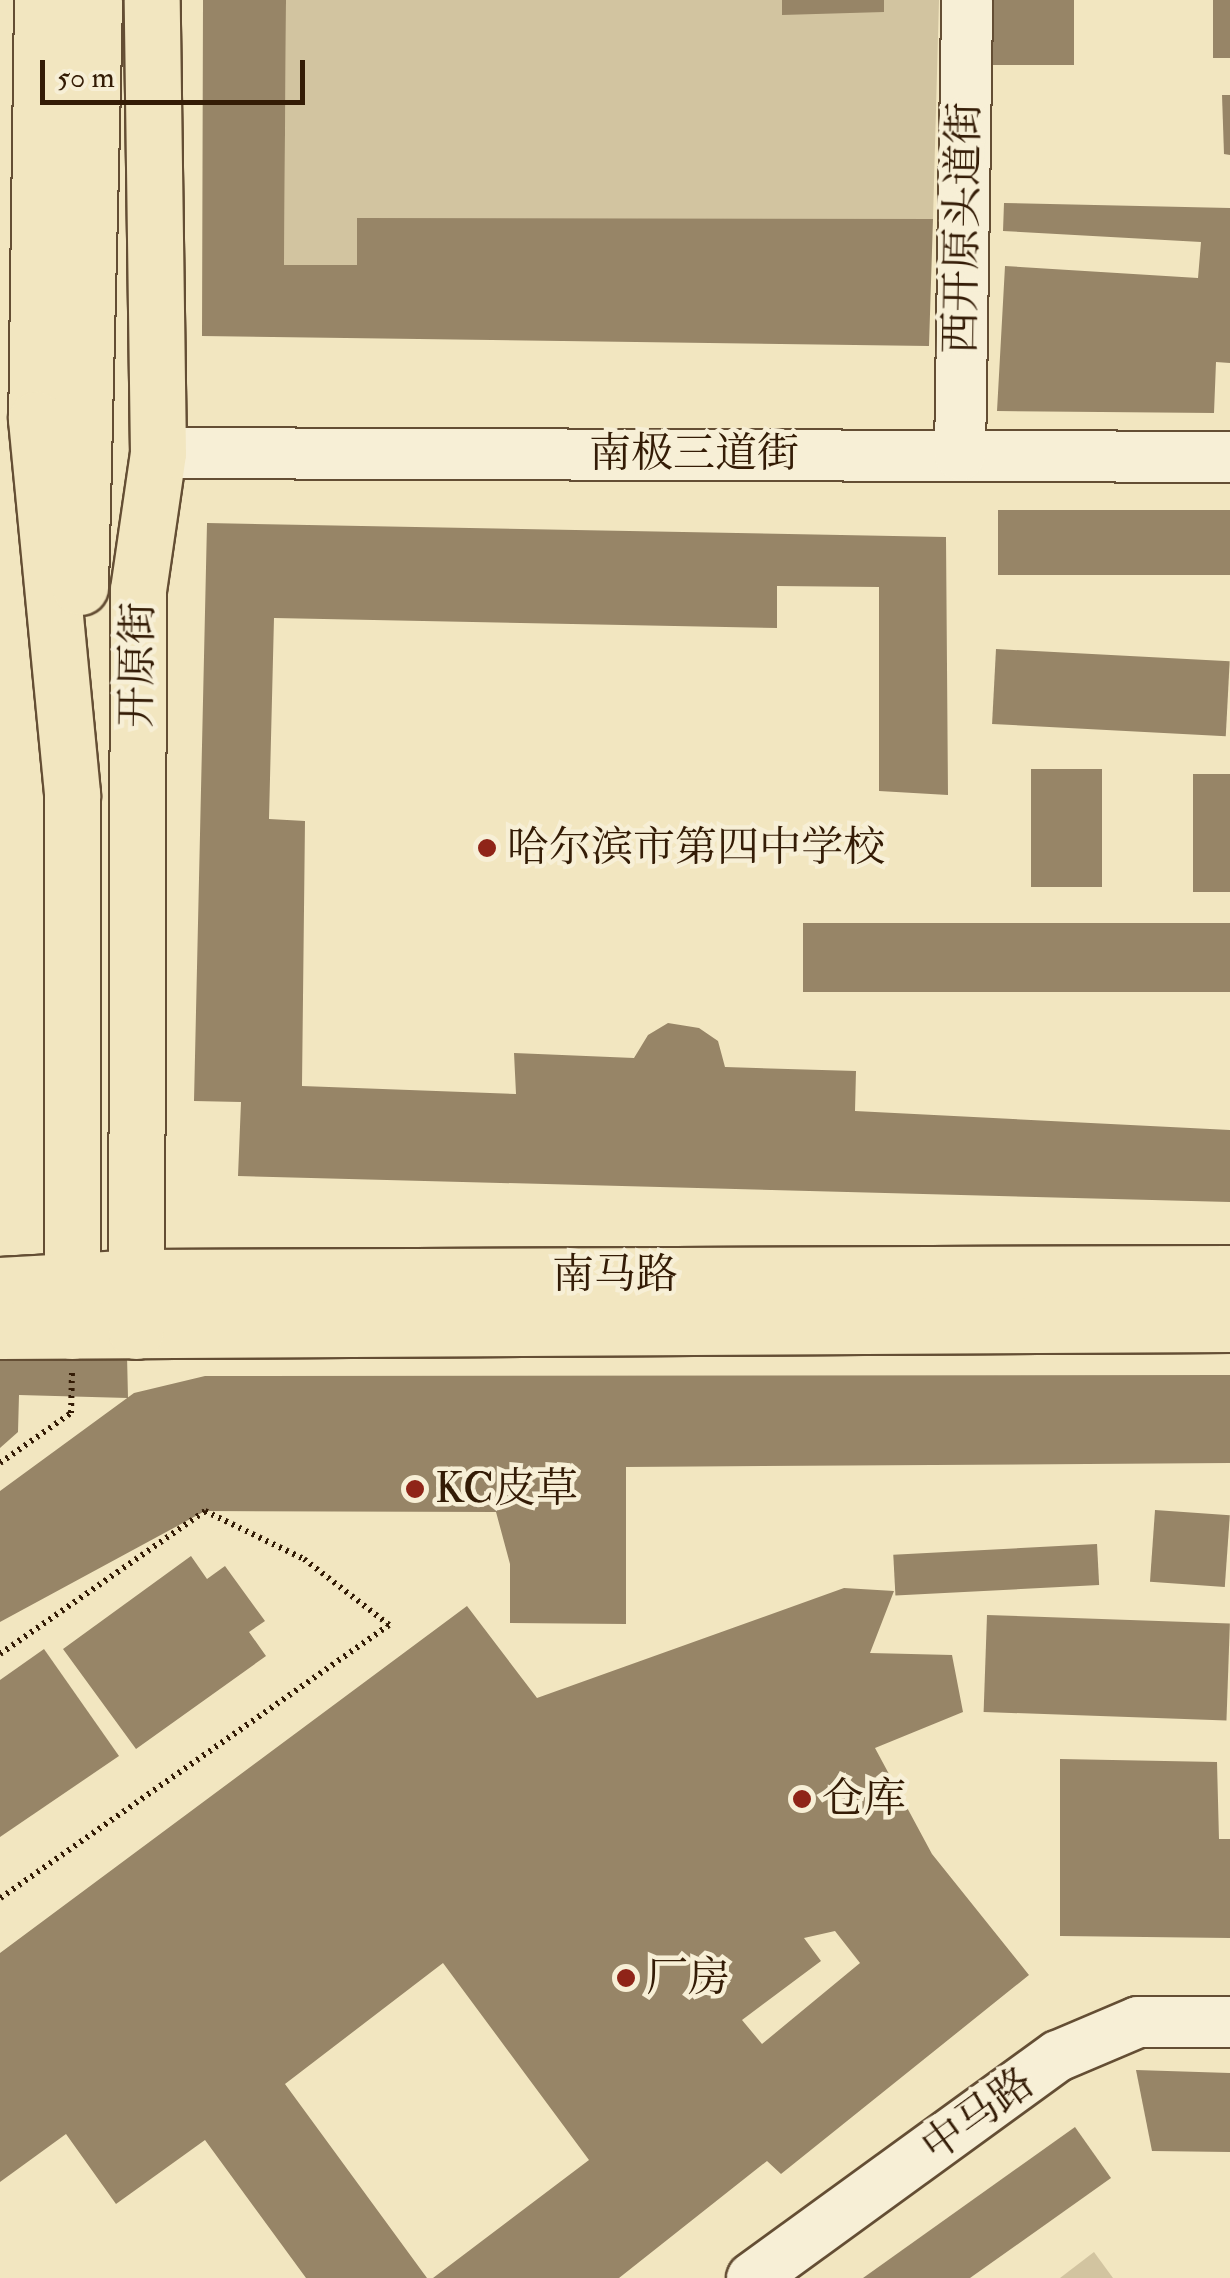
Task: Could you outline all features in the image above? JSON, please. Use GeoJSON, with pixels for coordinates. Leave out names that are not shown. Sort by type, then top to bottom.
{"type":"FeatureCollection","features":[{"type":"Feature","properties":{"kind":"main road","name":"开原街"},"geometry":{"type":"LineString","coordinates":[[42,0],[18,419],[72,794]]}},
{"type":"Feature","properties":{"kind":"main road","name":"开原街"},"geometry":{"type":"LineString","coordinates":[[73,1305],[72,794],[90,347],[94,0]]}},
{"type":"Feature","properties":{"kind":"main road","name":"开原街"},"geometry":{"type":"LineString","coordinates":[[136,1331],[138,590],[158,453],[152,0]]}},
{"type":"Feature","properties":{"kind":"main road","name":"南马路"},"geometry":{"type":"LineString","coordinates":[[0,1331],[137,1277],[1230,1273]]}},
{"type":"Feature","properties":{"kind":"main road","name":"南马路"},"geometry":{"type":"LineString","coordinates":[[0,1285],[73,1305],[136,1331],[1230,1324]]}},
{"type":"Feature","properties":{"kind":"street","name":"西开原头道街"},"geometry":{"type":"LineString","coordinates":[[960,455],[967,0]]}},
{"type":"Feature","properties":{"kind":"street","name":"南极三道街"},"geometry":{"type":"LineString","coordinates":[[158,453],[1230,457]]}},
{"type":"Feature","properties":{"kind":"street","name":"中马路"},"geometry":{"type":"LineString","coordinates":[[752,2278],[1058,2056],[1138,2022],[1230,2022]]}},
{"type":"Feature","properties":{"kind":"path"},"geometry":{"type":"LineString","coordinates":[[0,1463],[71,1413],[73,1305]]}},
{"type":"Feature","properties":{"kind":"path"},"geometry":{"type":"LineString","coordinates":[[0,1654],[205,1511],[304,1559],[389,1626],[0,1898]]}},
{"type":"Feature","properties":{"kind":"shaded area"},"geometry":{"type":"Polygon","coordinates":[[[286,0],[939,0],[933,219],[357,219],[357,265],[284,265],[286,0]]]}},
{"type":"Feature","properties":{"kind":"shaded area"},"geometry":{"type":"Polygon","coordinates":[[[1094,2252],[1113,2278],[1060,2278],[1094,2252]]]}},
{"type":"Feature","properties":{"kind":"building"},"geometry":{"type":"Polygon","coordinates":[[[203,0],[286,0],[284,265],[357,265],[357,218],[933,219],[929,346],[202,336],[203,0]]]}},
{"type":"Feature","properties":{"kind":"building"},"geometry":{"type":"Polygon","coordinates":[[[782,0],[884,0],[884,12],[782,15],[782,0]]]}},
{"type":"Feature","properties":{"kind":"building"},"geometry":{"type":"Polygon","coordinates":[[[983,0],[1074,0],[1074,65],[983,65],[983,0]]]}},
{"type":"Feature","properties":{"kind":"building"},"geometry":{"type":"Polygon","coordinates":[[[1213,0],[1230,0],[1230,58],[1213,58],[1213,0]]]}},
{"type":"Feature","properties":{"kind":"building"},"geometry":{"type":"Polygon","coordinates":[[[1222,95],[1230,95],[1230,155],[1224,154],[1222,95]]]}},
{"type":"Feature","properties":{"kind":"building"},"geometry":{"type":"Polygon","coordinates":[[[1004,203],[1230,208],[1230,363],[1216,362],[1214,413],[997,411],[1005,266],[1198,278],[1201,242],[1003,231],[1004,203]]]}},
{"type":"Feature","properties":{"kind":"building"},"geometry":{"type":"Polygon","coordinates":[[[998,510],[1230,510],[1230,575],[998,575],[998,510]]]}},
{"type":"Feature","properties":{"kind":"building"},"geometry":{"type":"Polygon","coordinates":[[[207,523],[946,537],[948,795],[879,791],[879,587],[777,586],[777,628],[274,618],[269,819],[305,821],[302,1086],[516,1094],[514,1053],[634,1058],[648,1035],[668,1023],[699,1028],[718,1041],[725,1067],[856,1071],[855,1111],[1230,1130],[1230,1202],[238,1176],[241,1102],[194,1101],[207,523]]]}},
{"type":"Feature","properties":{"kind":"building"},"geometry":{"type":"Polygon","coordinates":[[[996,649],[1230,661],[1226,736],[992,724],[996,649]]]}},
{"type":"Feature","properties":{"kind":"building"},"geometry":{"type":"Polygon","coordinates":[[[1031,769],[1102,769],[1102,887],[1031,887],[1031,769]]]}},
{"type":"Feature","properties":{"kind":"building"},"geometry":{"type":"Polygon","coordinates":[[[1193,774],[1230,774],[1230,892],[1193,892],[1193,774]]]}},
{"type":"Feature","properties":{"kind":"building"},"geometry":{"type":"Polygon","coordinates":[[[803,923],[1230,923],[1230,992],[803,992],[803,923]]]}},
{"type":"Feature","properties":{"kind":"building"},"geometry":{"type":"Polygon","coordinates":[[[127,1355],[128,1398],[19,1395],[18,1432],[0,1448],[0,1357],[127,1355]]]}},
{"type":"Feature","properties":{"kind":"building"},"geometry":{"type":"Polygon","coordinates":[[[1230,1375],[1230,1463],[626,1467],[626,1624],[510,1623],[510,1564],[496,1512],[205,1511],[0,1622],[0,1491],[134,1393],[205,1376],[1230,1375]]]}},
{"type":"Feature","properties":{"kind":"building"},"geometry":{"type":"Polygon","coordinates":[[[1155,1510],[1230,1515],[1225,1587],[1150,1582],[1155,1510]]]}},
{"type":"Feature","properties":{"kind":"building"},"geometry":{"type":"Polygon","coordinates":[[[1097,1544],[1099,1585],[895,1596],[893,1555],[1097,1544]]]}},
{"type":"Feature","properties":{"kind":"building"},"geometry":{"type":"Polygon","coordinates":[[[191,1556],[207,1579],[225,1566],[265,1621],[249,1632],[266,1656],[136,1749],[63,1649],[191,1556]]]}},
{"type":"Feature","properties":{"kind":"building"},"geometry":{"type":"Polygon","coordinates":[[[844,1588],[894,1591],[870,1653],[952,1655],[963,1712],[875,1748],[932,1854],[1029,1975],[781,2174],[767,2161],[619,2278],[433,2278],[589,2160],[443,1963],[285,2084],[427,2278],[306,2278],[205,2140],[116,2204],[66,2134],[0,2182],[0,1953],[467,1606],[537,1698],[844,1588]],[[835,1931],[804,1938],[821,1961],[742,2020],[762,2044],[860,1963],[835,1931]]]}},
{"type":"Feature","properties":{"kind":"building"},"geometry":{"type":"Polygon","coordinates":[[[987,1615],[1230,1623],[1226,1720],[984,1712],[987,1615]]]}},
{"type":"Feature","properties":{"kind":"building"},"geometry":{"type":"Polygon","coordinates":[[[44,1649],[119,1756],[0,1837],[0,1680],[44,1649]]]}},
{"type":"Feature","properties":{"kind":"building"},"geometry":{"type":"Polygon","coordinates":[[[1060,1759],[1217,1762],[1219,1839],[1230,1839],[1230,1938],[1060,1936],[1060,1759]]]}},
{"type":"Feature","properties":{"kind":"building"},"geometry":{"type":"Polygon","coordinates":[[[1136,2070],[1230,2073],[1230,2152],[1152,2151],[1136,2070]]]}},
{"type":"Feature","properties":{"kind":"building"},"geometry":{"type":"Polygon","coordinates":[[[1075,2127],[1111,2178],[970,2278],[863,2278],[1075,2127]]]}},
{"type":"Feature","properties":{"kind":"place","name":"哈尔滨市第四中学校"},"geometry":{"type":"Point","coordinates":[487,848]}},
{"type":"Feature","properties":{"kind":"place","name":"KC皮草"},"geometry":{"type":"Point","coordinates":[415,1489]}},
{"type":"Feature","properties":{"kind":"place","name":"仓库"},"geometry":{"type":"Point","coordinates":[802,1799]}},
{"type":"Feature","properties":{"kind":"place","name":"厂房"},"geometry":{"type":"Point","coordinates":[626,1978]}}]}
